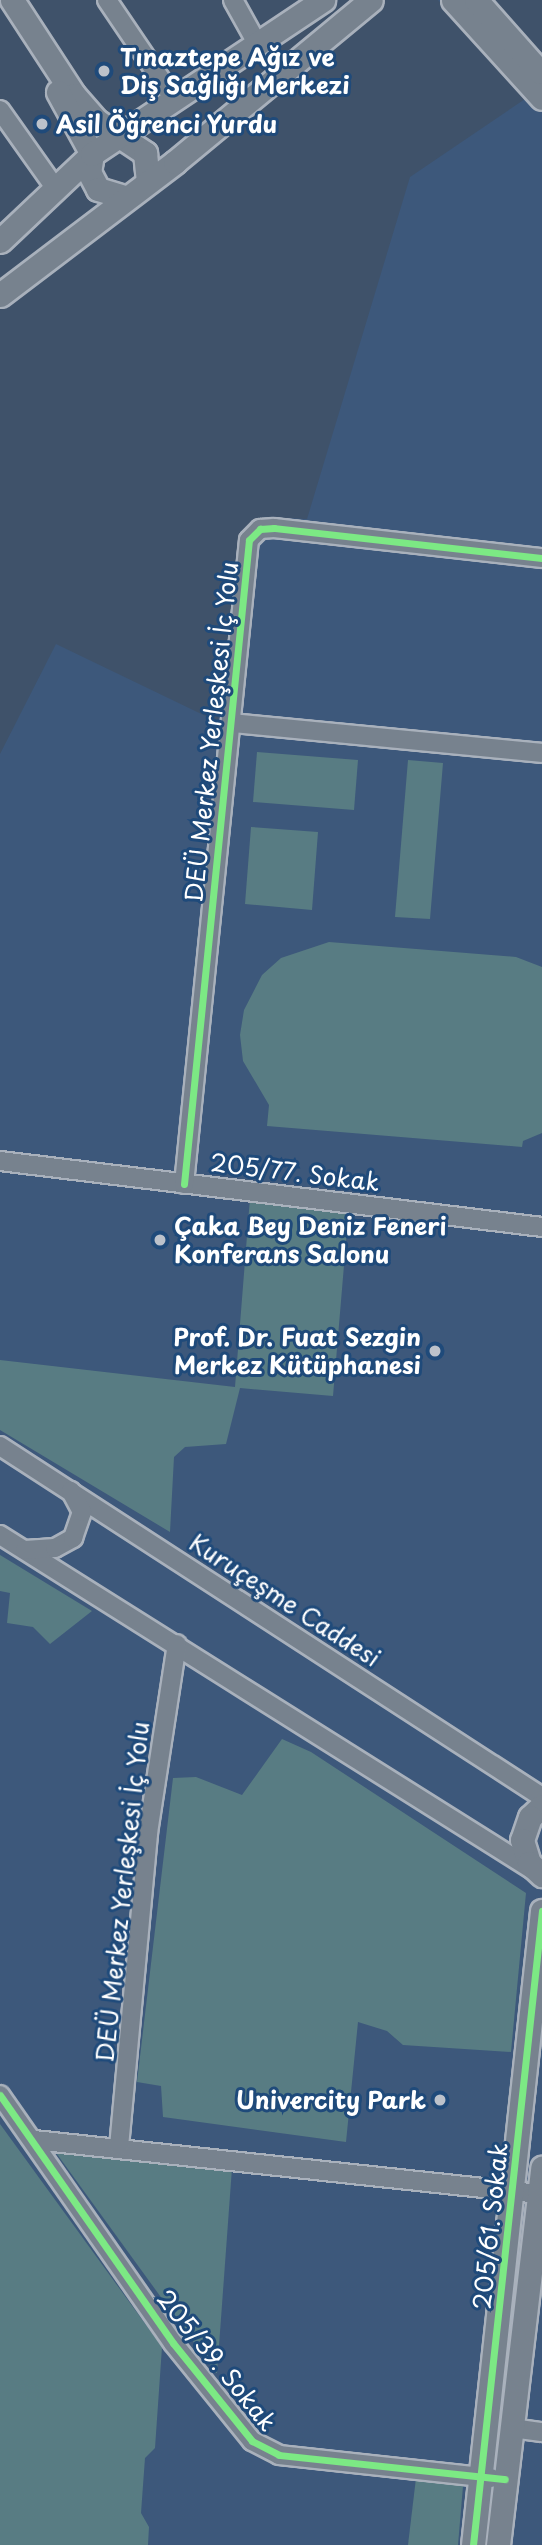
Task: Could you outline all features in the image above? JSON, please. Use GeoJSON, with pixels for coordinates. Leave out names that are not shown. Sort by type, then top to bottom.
{"type":"FeatureCollection","features":[{"type":"Feature","properties":{"kind":"main road"},"geometry":{"type":"LineString","coordinates":[[12,0],[74,95],[97,121],[121,134],[145,153],[148,180]]}},
{"type":"Feature","properties":{"kind":"main road"},"geometry":{"type":"LineString","coordinates":[[2,235],[56,190],[92,154],[323,0]]}},
{"type":"Feature","properties":{"kind":"main road"},"geometry":{"type":"LineString","coordinates":[[0,295],[127,198],[370,0]]}},
{"type":"Feature","properties":{"kind":"main road"},"geometry":{"type":"LineString","coordinates":[[453,0],[542,98]]}},
{"type":"Feature","properties":{"kind":"main road"},"geometry":{"type":"LineString","coordinates":[[476,0],[542,74]]}},
{"type":"Feature","properties":{"kind":"main road"},"geometry":{"type":"LineString","coordinates":[[0,6],[69,109],[92,154],[89,172],[98,189],[127,198]]}},
{"type":"Feature","properties":{"kind":"main road"},"geometry":{"type":"LineString","coordinates":[[540,1878],[524,1852],[523,1840],[530,1817],[542,1806]]}},
{"type":"Feature","properties":{"kind":"main road","name":"205/61. Sokak"},"geometry":{"type":"LineString","coordinates":[[473,2545],[514,2190],[542,1911]]}},
{"type":"Feature","properties":{"kind":"main road","name":"205/61. Sokak"},"geometry":{"type":"LineString","coordinates":[[498,2545],[542,2168]]}},
{"type":"Feature","properties":{"kind":"street"},"geometry":{"type":"LineString","coordinates":[[107,0],[174,99]]}},
{"type":"Feature","properties":{"kind":"street"},"geometry":{"type":"LineString","coordinates":[[233,0],[258,45]]}},
{"type":"Feature","properties":{"kind":"street"},"geometry":{"type":"LineString","coordinates":[[0,110],[56,190]]}},
{"type":"Feature","properties":{"kind":"street","name":"DEÜ Merkez Yerleşkesi İç Yolu"},"geometry":{"type":"LineString","coordinates":[[184,1184],[249,540],[260,529],[542,558]]}},
{"type":"Feature","properties":{"kind":"street","name":"DEÜ Merkez Yerleşkesi İç Yolu"},"geometry":{"type":"LineString","coordinates":[[232,723],[542,753]]}},
{"type":"Feature","properties":{"kind":"street","name":"205/77. Sokak"},"geometry":{"type":"LineString","coordinates":[[0,1161],[542,1227]]}},
{"type":"Feature","properties":{"kind":"street","name":"Kuruçeşme Caddesi"},"geometry":{"type":"LineString","coordinates":[[0,1446],[542,1797]]}},
{"type":"Feature","properties":{"kind":"street"},"geometry":{"type":"LineString","coordinates":[[26,1550],[55,1548],[73,1538],[82,1512],[71,1490]]}},
{"type":"Feature","properties":{"kind":"street"},"geometry":{"type":"LineString","coordinates":[[0,1535],[177,1644],[540,1878]]}},
{"type":"Feature","properties":{"kind":"street","name":"DEÜ Merkez Yerleşkesi İç Yolu"},"geometry":{"type":"LineString","coordinates":[[119,2147],[148,1833],[177,1644]]}},
{"type":"Feature","properties":{"kind":"street","name":"205/39. Sokak"},"geometry":{"type":"LineString","coordinates":[[0,2095],[34,2140],[173,2343],[252,2441],[279,2455],[505,2479]]}},
{"type":"Feature","properties":{"kind":"street"},"geometry":{"type":"LineString","coordinates":[[34,2140],[540,2194]]}},
{"type":"Feature","properties":{"kind":"street"},"geometry":{"type":"LineString","coordinates":[[512,2428],[542,2432]]}},
{"type":"Feature","properties":{"kind":"shaded area"},"geometry":{"type":"Polygon","coordinates":[[[438,0],[489,0],[542,56],[542,2545],[0,2545],[0,754],[56,644],[218,722],[244,532],[265,517],[307,519],[410,177],[525,99],[438,0]]]}},
{"type":"Feature","properties":{"kind":"green space"},"geometry":{"type":"Polygon","coordinates":[[[257,752],[358,760],[354,810],[253,802],[257,752]]]}},
{"type":"Feature","properties":{"kind":"green space"},"geometry":{"type":"Polygon","coordinates":[[[408,760],[443,763],[430,919],[395,917],[408,760]]]}},
{"type":"Feature","properties":{"kind":"green space"},"geometry":{"type":"Polygon","coordinates":[[[251,827],[318,832],[312,910],[245,904],[251,827]]]}},
{"type":"Feature","properties":{"kind":"green space"},"geometry":{"type":"Polygon","coordinates":[[[329,942],[516,957],[542,967],[542,1133],[523,1141],[522,1147],[267,1126],[269,1105],[243,1061],[240,1035],[244,1010],[262,975],[281,958],[329,942]]]}},
{"type":"Feature","properties":{"kind":"green space"},"geometry":{"type":"Polygon","coordinates":[[[250,1198],[349,1206],[333,1396],[240,1388],[226,1444],[185,1447],[174,1457],[170,1532],[0,1430],[0,1360],[235,1387],[250,1198]]]}},
{"type":"Feature","properties":{"kind":"green space"},"geometry":{"type":"Polygon","coordinates":[[[0,1555],[92,1611],[50,1644],[33,1627],[7,1623],[10,1593],[0,1591],[0,1555]]]}},
{"type":"Feature","properties":{"kind":"green space"},"geometry":{"type":"Polygon","coordinates":[[[282,1739],[311,1752],[526,1893],[511,2052],[403,2045],[387,2031],[358,2022],[346,2142],[163,2117],[161,2086],[137,2082],[173,1778],[196,1777],[242,1795],[282,1739]]]}},
{"type":"Feature","properties":{"kind":"green space"},"geometry":{"type":"Polygon","coordinates":[[[0,2124],[162,2347],[155,2448],[145,2458],[141,2513],[149,2527],[148,2545],[0,2545],[0,2124]]]}},
{"type":"Feature","properties":{"kind":"green space"},"geometry":{"type":"Polygon","coordinates":[[[54,2150],[232,2168],[217,2373],[216,2373],[54,2150]]]}},
{"type":"Feature","properties":{"kind":"green space"},"geometry":{"type":"Polygon","coordinates":[[[416,2478],[463,2486],[458,2545],[408,2545],[416,2478]]]}},
{"type":"Feature","properties":{"kind":"cycle path"},"geometry":{"type":"LineString","coordinates":[[184,1184],[249,540],[260,529],[274,528],[542,558]]}},
{"type":"Feature","properties":{"kind":"cycle path"},"geometry":{"type":"LineString","coordinates":[[473,2545],[542,1911]]}},
{"type":"Feature","properties":{"kind":"cycle path"},"geometry":{"type":"LineString","coordinates":[[0,2095],[173,2343],[252,2441],[279,2455],[505,2479]]}},
{"type":"Feature","properties":{"kind":"place","name":"Tınaztepe Ağız ve Diş Sağlığı Merkezi"},"geometry":{"type":"Point","coordinates":[104,71]}},
{"type":"Feature","properties":{"kind":"place","name":"Asil Öğrenci Yurdu"},"geometry":{"type":"Point","coordinates":[42,124]}},
{"type":"Feature","properties":{"kind":"place","name":"Çaka Bey Deniz Feneri Konferans Salonu"},"geometry":{"type":"Point","coordinates":[160,1240]}},
{"type":"Feature","properties":{"kind":"place","name":"Prof. Dr. Fuat Sezgin Merkez Kütüphanesi"},"geometry":{"type":"Point","coordinates":[435,1351]}},
{"type":"Feature","properties":{"kind":"place","name":"Univercity Park"},"geometry":{"type":"Point","coordinates":[440,2100]}}]}
